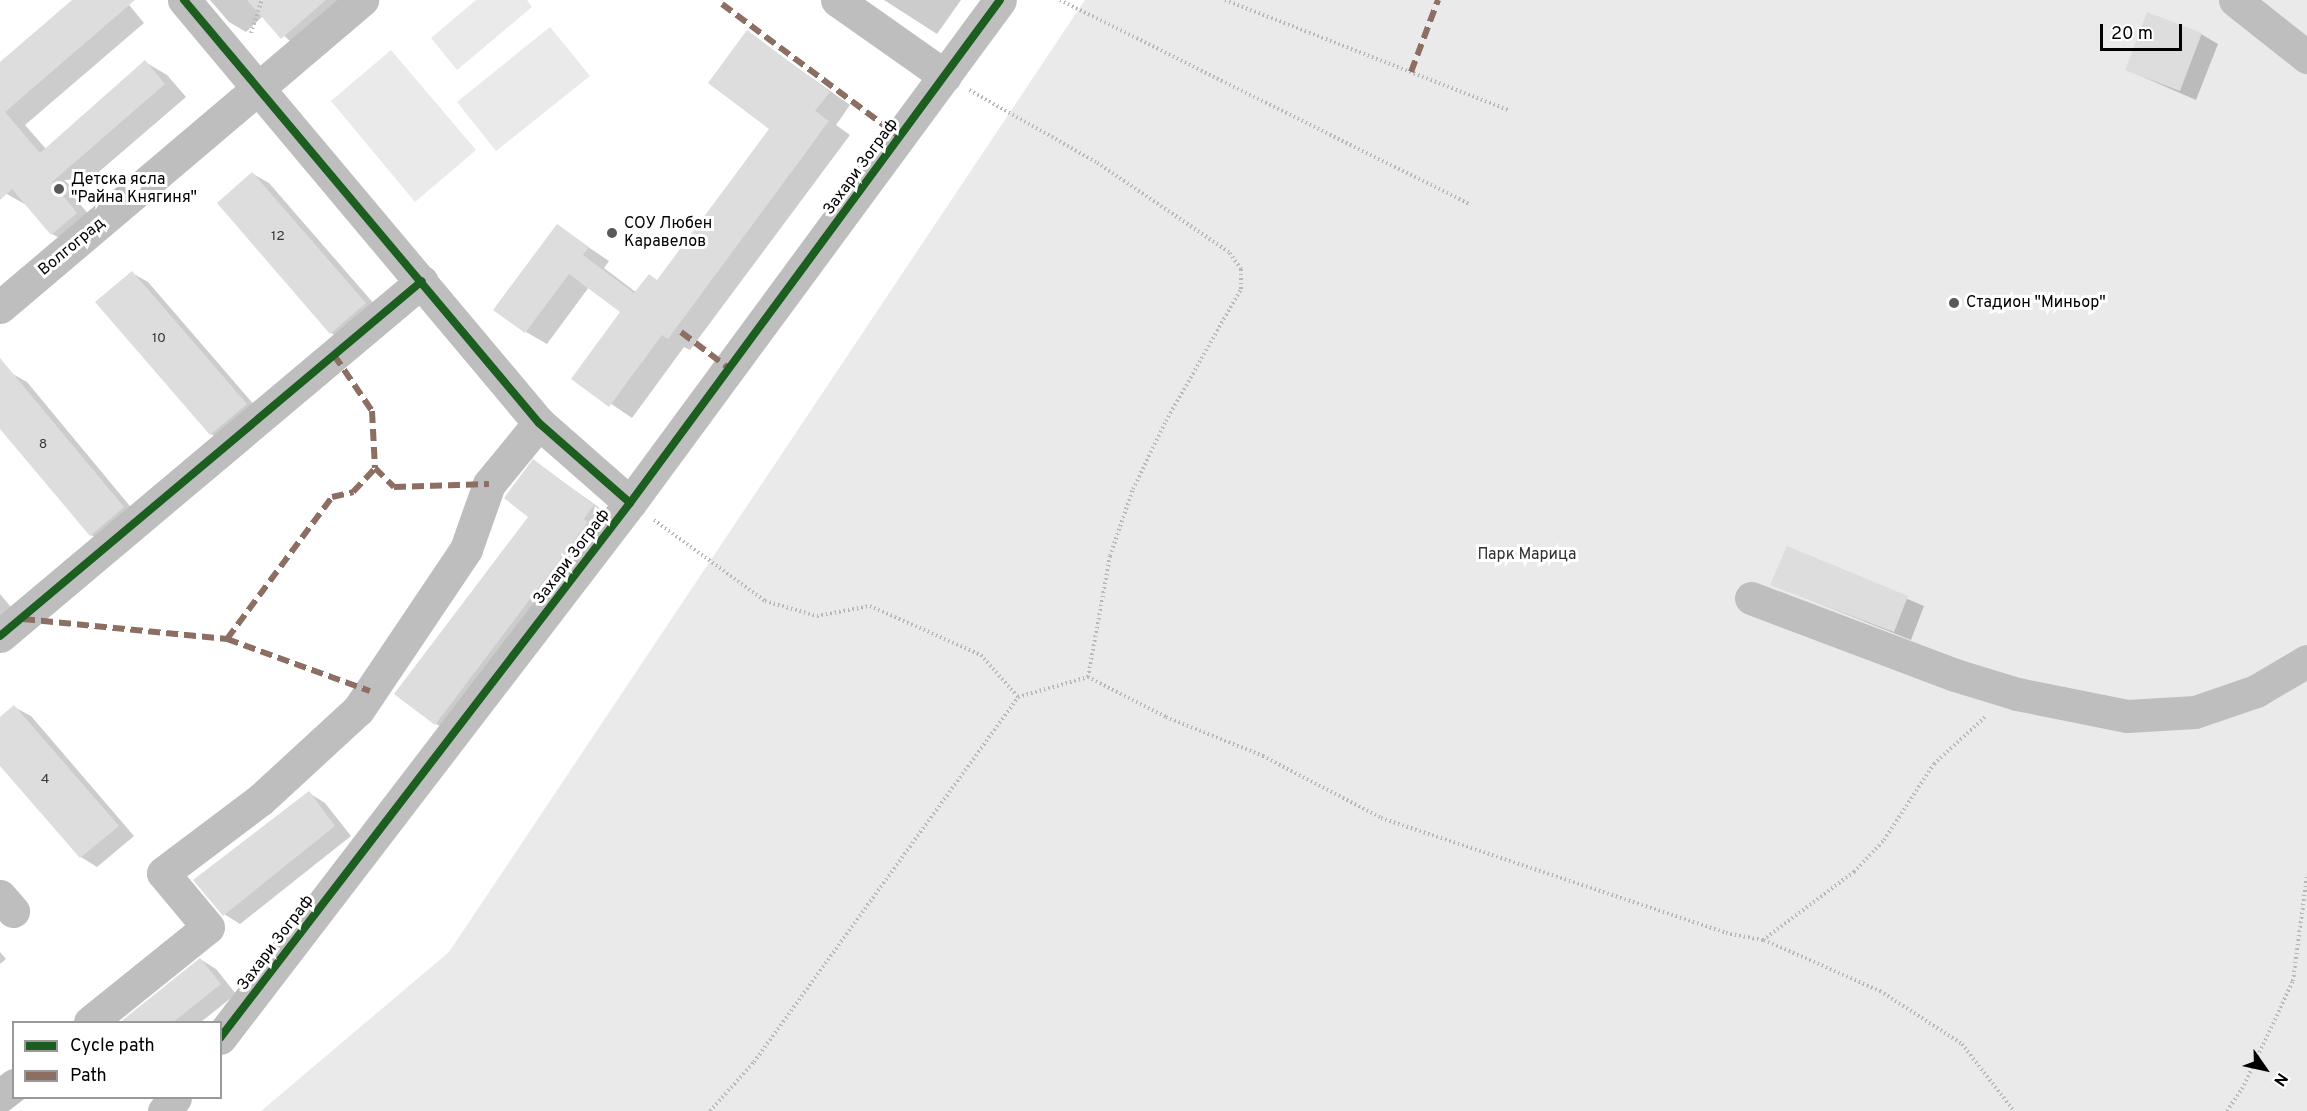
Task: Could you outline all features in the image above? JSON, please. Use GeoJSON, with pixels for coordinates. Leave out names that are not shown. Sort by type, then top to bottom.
{"type":"FeatureCollection","features":[{"type":"Feature","properties":{"kind":"street"},"geometry":{"type":"LineString","coordinates":[[184,0],[539,423],[630,503]]}},
{"type":"Feature","properties":{"kind":"street","name":"Волгоград"},"geometry":{"type":"LineString","coordinates":[[0,307],[260,90],[362,0]]}},
{"type":"Feature","properties":{"kind":"street"},"geometry":{"type":"LineString","coordinates":[[837,0],[945,76]]}},
{"type":"Feature","properties":{"kind":"street","name":"Захари Зограф"},"geometry":{"type":"LineString","coordinates":[[222,1035],[630,503],[1000,0]]}},
{"type":"Feature","properties":{"kind":"street"},"geometry":{"type":"LineString","coordinates":[[2235,0],[2307,57]]}},
{"type":"Feature","properties":{"kind":"street"},"geometry":{"type":"LineString","coordinates":[[0,636],[422,282]]}},
{"type":"Feature","properties":{"kind":"street"},"geometry":{"type":"LineString","coordinates":[[92,1021],[208,927],[163,873],[260,800],[358,710],[466,549],[489,484],[539,423]]}},
{"type":"Feature","properties":{"kind":"street"},"geometry":{"type":"LineString","coordinates":[[1751,598],[1955,675],[2017,694],[2127,716],[2195,712],[2256,692],[2307,661]]}},
{"type":"Feature","properties":{"kind":"street"},"geometry":{"type":"LineString","coordinates":[[164,1111],[174,1099]]}},
{"type":"Feature","properties":{"kind":"path"},"geometry":{"type":"LineString","coordinates":[[1060,0],[1471,205]]}},
{"type":"Feature","properties":{"kind":"path"},"geometry":{"type":"LineString","coordinates":[[1225,0],[1509,110]]}},
{"type":"Feature","properties":{"kind":"path"},"geometry":{"type":"LineString","coordinates":[[945,76],[1096,162],[1229,252],[1241,269],[1241,289],[1166,421],[1133,489],[1110,556],[1088,677]]}},
{"type":"Feature","properties":{"kind":"path"},"geometry":{"type":"LineString","coordinates":[[630,503],[765,600],[817,616],[870,606],[981,655],[1018,697]]}},
{"type":"Feature","properties":{"kind":"path"},"geometry":{"type":"LineString","coordinates":[[710,1111],[754,1062],[1018,697],[1088,677],[1166,717],[1263,756],[1380,818],[1726,933],[1763,940],[1880,991],[1962,1044],[2014,1111]]}},
{"type":"Feature","properties":{"kind":"path"},"geometry":{"type":"LineString","coordinates":[[1763,940],[1854,872],[1884,840],[1934,764],[1966,731],[2017,694]]}},
{"type":"Feature","properties":{"kind":"path"},"geometry":{"type":"LineString","coordinates":[[2227,1111],[2242,1089],[2293,981],[2307,875]]}},
{"type":"Feature","properties":{"kind":"green space"},"geometry":{"type":"Polygon","coordinates":[[[476,0],[527,0],[532,7],[457,70],[431,38],[476,0]]]}},
{"type":"Feature","properties":{"kind":"green space","name":"Парк Марица"},"geometry":{"type":"Polygon","coordinates":[[[1085,0],[2307,0],[2307,1111],[261,1111],[449,952],[1085,0]]]}},
{"type":"Feature","properties":{"kind":"green space"},"geometry":{"type":"Polygon","coordinates":[[[550,27],[590,76],[496,151],[457,102],[550,27]]]}},
{"type":"Feature","properties":{"kind":"green space"},"geometry":{"type":"Polygon","coordinates":[[[391,50],[476,150],[415,202],[331,101],[391,50]]]}},
{"type":"Feature","properties":{"kind":"building"},"geometry":{"type":"Polygon","coordinates":[[[72,0],[135,0],[5,112],[40,153],[145,60],[165,84],[52,182],[77,213],[51,235],[12,189],[0,200],[0,62],[72,0]]]}},
{"type":"Feature","properties":{"kind":"building"},"geometry":{"type":"Polygon","coordinates":[[[247,0],[326,0],[281,39],[247,0]]]}},
{"type":"Feature","properties":{"kind":"building"},"geometry":{"type":"Polygon","coordinates":[[[2147,12],[2202,33],[2180,91],[2125,70],[2147,12]]]}},
{"type":"Feature","properties":{"kind":"building"},"geometry":{"type":"Polygon","coordinates":[[[747,30],[830,92],[815,111],[829,121],[668,339],[662,335],[609,407],[571,379],[620,312],[569,274],[525,333],[493,310],[557,224],[589,247],[583,255],[634,293],[649,274],[657,280],[769,129],[708,83],[747,30]]]}},
{"type":"Feature","properties":{"kind":"building"},"geometry":{"type":"Polygon","coordinates":[[[252,172],[366,303],[330,334],[217,203],[252,172]]]}},
{"type":"Feature","properties":{"kind":"building"},"geometry":{"type":"Polygon","coordinates":[[[132,271],[247,404],[210,435],[95,302],[132,271]]]}},
{"type":"Feature","properties":{"kind":"building"},"geometry":{"type":"Polygon","coordinates":[[[0,358],[124,507],[90,536],[0,429],[0,358]]]}},
{"type":"Feature","properties":{"kind":"building"},"geometry":{"type":"Polygon","coordinates":[[[533,459],[594,505],[584,519],[588,522],[435,725],[394,694],[528,517],[504,498],[533,459]]]}},
{"type":"Feature","properties":{"kind":"building"},"geometry":{"type":"Polygon","coordinates":[[[1787,546],[1908,596],[1894,632],[1770,585],[1787,546]]]}},
{"type":"Feature","properties":{"kind":"building"},"geometry":{"type":"Polygon","coordinates":[[[14,705],[119,826],[80,858],[0,766],[0,717],[14,705]]]}},
{"type":"Feature","properties":{"kind":"building"},"geometry":{"type":"Polygon","coordinates":[[[309,791],[335,826],[223,916],[193,880],[309,791]]]}},
{"type":"Feature","properties":{"kind":"building"},"geometry":{"type":"Polygon","coordinates":[[[200,958],[221,984],[175,1021],[121,1021],[200,958]]]}},
{"type":"Feature","properties":{"kind":"marked path"},"geometry":{"type":"LineString","coordinates":[[1411,72],[1438,0]]}},
{"type":"Feature","properties":{"kind":"marked path"},"geometry":{"type":"LineString","coordinates":[[722,4],[900,137]]}},
{"type":"Feature","properties":{"kind":"marked path"},"geometry":{"type":"LineString","coordinates":[[681,332],[730,369]]}},
{"type":"Feature","properties":{"kind":"marked path"},"geometry":{"type":"LineString","coordinates":[[334,355],[372,411],[375,468],[394,487],[489,484]]}},
{"type":"Feature","properties":{"kind":"marked path"},"geometry":{"type":"LineString","coordinates":[[227,639],[332,497],[353,492],[375,468]]}},
{"type":"Feature","properties":{"kind":"marked path"},"geometry":{"type":"LineString","coordinates":[[23,619],[227,639],[370,691]]}},
{"type":"Feature","properties":{"kind":"cycle path"},"geometry":{"type":"LineString","coordinates":[[184,0],[539,423],[630,503]]}},
{"type":"Feature","properties":{"kind":"cycle path"},"geometry":{"type":"LineString","coordinates":[[222,1035],[630,503],[1000,0]]}},
{"type":"Feature","properties":{"kind":"cycle path"},"geometry":{"type":"LineString","coordinates":[[0,636],[422,281]]}},
{"type":"Feature","properties":{"kind":"place","name":"Детска ясла \"Райна Княгиня\""},"geometry":{"type":"Point","coordinates":[59,189]}},
{"type":"Feature","properties":{"kind":"place","name":"СОУ Любен Каравелов"},"geometry":{"type":"Point","coordinates":[612,233]}},
{"type":"Feature","properties":{"kind":"place","name":"Стадион \"Миньор\""},"geometry":{"type":"Point","coordinates":[1954,303]}}]}
